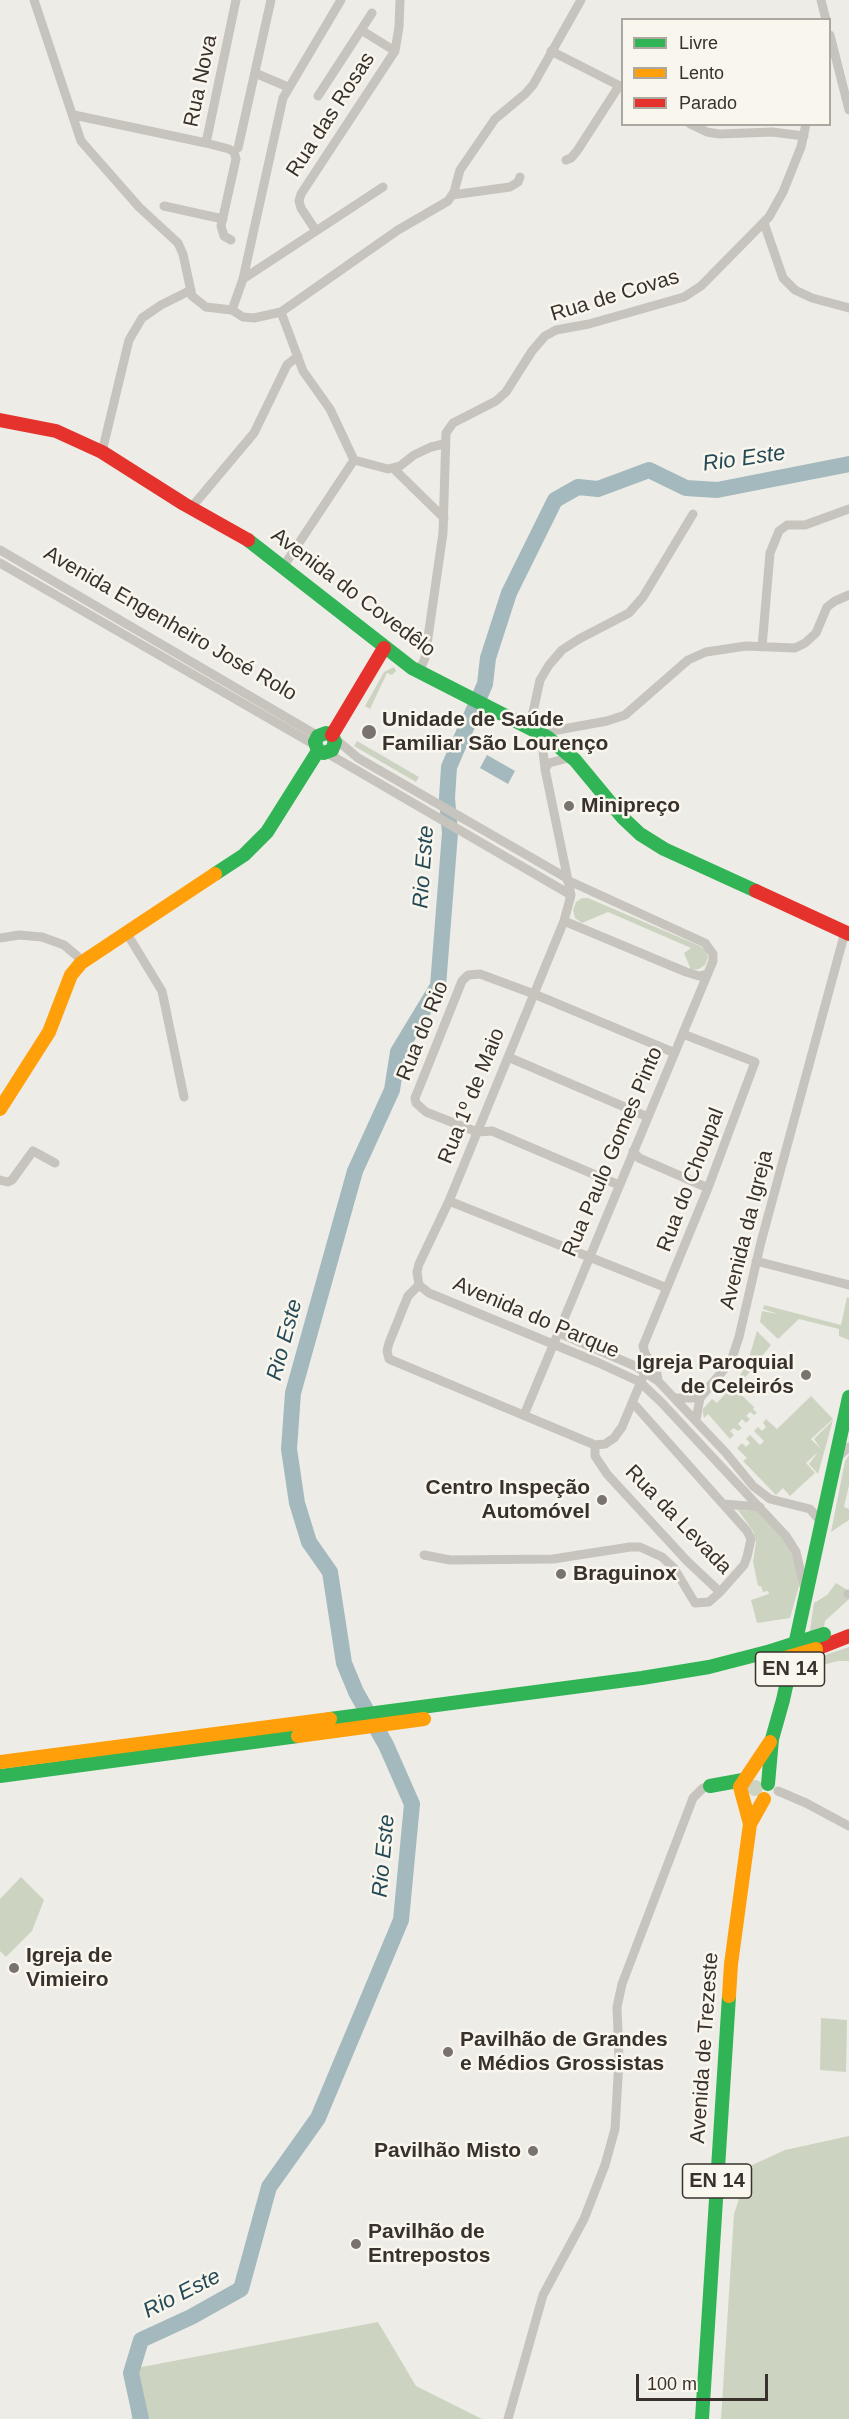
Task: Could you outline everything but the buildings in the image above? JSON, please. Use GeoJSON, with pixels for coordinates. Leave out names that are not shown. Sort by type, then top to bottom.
{"type":"FeatureCollection","features":[{"type":"Feature","properties":{"kind":"main road","name":"Avenida do Covedêlo"},"geometry":{"type":"LineString","coordinates":[[0,420],[56,431],[102,452],[191,508],[248,540],[384,648],[419,672],[544,735],[572,757],[623,818],[640,834],[664,849],[847,933]]}},
{"type":"Feature","properties":{"kind":"main road"},"geometry":{"type":"LineString","coordinates":[[0,1109],[49,1032],[70,975],[83,961],[251,849],[267,832],[384,648]]}},
{"type":"Feature","properties":{"kind":"main road","name":"EN 14"},"geometry":{"type":"LineString","coordinates":[[750,1824],[769,1790],[772,1739],[806,1599],[848,1407]]}},
{"type":"Feature","properties":{"kind":"main road"},"geometry":{"type":"LineString","coordinates":[[823,1641],[849,1624]]}},
{"type":"Feature","properties":{"kind":"main road"},"geometry":{"type":"LineString","coordinates":[[0,1776],[510,1701],[770,1657],[823,1641],[849,1636]]}},
{"type":"Feature","properties":{"kind":"main road"},"geometry":{"type":"LineString","coordinates":[[0,1762],[316,1728]]}},
{"type":"Feature","properties":{"kind":"main road","name":"EN 14"},"geometry":{"type":"LineString","coordinates":[[750,1824],[740,1787],[772,1739]]}},
{"type":"Feature","properties":{"kind":"main road"},"geometry":{"type":"LineString","coordinates":[[759,1775],[769,1790],[752,1803],[743,1796],[710,1786],[759,1775]]}},
{"type":"Feature","properties":{"kind":"main road","name":"Avenida de Trezeste"},"geometry":{"type":"LineString","coordinates":[[702,2419],[730,1984],[750,1824]]}},
{"type":"Feature","properties":{"kind":"street"},"geometry":{"type":"LineString","coordinates":[[34,0],[81,141],[139,207],[178,243],[183,254],[192,296],[206,307],[232,310],[243,317],[254,318],[281,312],[398,230],[448,201],[460,170],[495,119],[529,90],[581,0]]}},
{"type":"Feature","properties":{"kind":"street","name":"Rua Nova"},"geometry":{"type":"LineString","coordinates":[[74,116],[206,143],[236,0]]}},
{"type":"Feature","properties":{"kind":"street"},"geometry":{"type":"LineString","coordinates":[[238,148],[271,0]]}},
{"type":"Feature","properties":{"kind":"street"},"geometry":{"type":"LineString","coordinates":[[232,310],[243,279],[283,98],[341,0]]}},
{"type":"Feature","properties":{"kind":"street","name":"Rua das Rosas"},"geometry":{"type":"LineString","coordinates":[[316,231],[301,208],[299,201],[301,194],[395,51],[400,0]]}},
{"type":"Feature","properties":{"kind":"street"},"geometry":{"type":"LineString","coordinates":[[825,1],[826,18]]}},
{"type":"Feature","properties":{"kind":"street","name":"Rua das Rosas"},"geometry":{"type":"LineString","coordinates":[[318,96],[372,12]]}},
{"type":"Feature","properties":{"kind":"street","name":"Rua das Rosas"},"geometry":{"type":"LineString","coordinates":[[361,30],[395,51]]}},
{"type":"Feature","properties":{"kind":"street"},"geometry":{"type":"LineString","coordinates":[[552,51],[621,86],[577,151],[566,160]]}},
{"type":"Feature","properties":{"kind":"street"},"geometry":{"type":"LineString","coordinates":[[832,54],[849,110]]}},
{"type":"Feature","properties":{"kind":"street"},"geometry":{"type":"LineString","coordinates":[[255,73],[288,87]]}},
{"type":"Feature","properties":{"kind":"street"},"geometry":{"type":"LineString","coordinates":[[695,126],[713,133],[780,132],[804,136]]}},
{"type":"Feature","properties":{"kind":"street","name":"Rua de Covas"},"geometry":{"type":"LineString","coordinates":[[444,444],[446,433],[453,423],[496,400],[506,392],[532,351],[545,336],[556,330],[589,324],[684,297],[700,286],[769,217],[783,192],[806,126]]}},
{"type":"Feature","properties":{"kind":"street"},"geometry":{"type":"LineString","coordinates":[[206,143],[229,149],[234,152],[236,159],[222,231],[231,240]]}},
{"type":"Feature","properties":{"kind":"street"},"geometry":{"type":"LineString","coordinates":[[452,195],[510,187],[518,182],[520,177]]}},
{"type":"Feature","properties":{"kind":"street"},"geometry":{"type":"LineString","coordinates":[[243,279],[383,187]]}},
{"type":"Feature","properties":{"kind":"street"},"geometry":{"type":"LineString","coordinates":[[164,206],[223,219]]}},
{"type":"Feature","properties":{"kind":"street"},"geometry":{"type":"LineString","coordinates":[[764,223],[783,278],[795,290],[812,298],[849,308]]}},
{"type":"Feature","properties":{"kind":"street"},"geometry":{"type":"LineString","coordinates":[[102,452],[129,340],[142,318],[161,304],[191,290]]}},
{"type":"Feature","properties":{"kind":"street"},"geometry":{"type":"LineString","coordinates":[[281,312],[303,371],[330,409],[354,460],[388,469],[400,466],[423,451],[444,444],[444,518],[425,658],[419,672]]}},
{"type":"Feature","properties":{"kind":"street"},"geometry":{"type":"LineString","coordinates":[[191,508],[254,433],[282,373],[287,365],[298,356]]}},
{"type":"Feature","properties":{"kind":"street"},"geometry":{"type":"LineString","coordinates":[[283,567],[354,460]]}},
{"type":"Feature","properties":{"kind":"street"},"geometry":{"type":"LineString","coordinates":[[393,468],[444,518]]}},
{"type":"Feature","properties":{"kind":"street"},"geometry":{"type":"LineString","coordinates":[[762,647],[772,543],[782,527],[805,525],[849,509]]}},
{"type":"Feature","properties":{"kind":"street"},"geometry":{"type":"LineString","coordinates":[[527,725],[533,711],[540,680],[549,665],[562,650],[579,639],[629,614],[643,597],[693,514]]}},
{"type":"Feature","properties":{"kind":"street","name":"Avenida Engenheiro José Rolo"},"geometry":{"type":"LineString","coordinates":[[0,550],[324,743],[434,816],[571,895]]}},
{"type":"Feature","properties":{"kind":"street","name":"Avenida Engenheiro José Rolo"},"geometry":{"type":"LineString","coordinates":[[0,563],[324,743],[358,758],[566,878],[705,943],[713,954],[713,961],[707,974]]}},
{"type":"Feature","properties":{"kind":"street"},"geometry":{"type":"LineString","coordinates":[[707,974],[699,976],[686,972],[564,921],[571,895],[545,769],[544,735],[580,724],[607,721],[625,714],[688,660],[706,652],[746,646],[795,648],[816,633],[827,607],[834,601],[849,595]]}},
{"type":"Feature","properties":{"kind":"street"},"geometry":{"type":"LineString","coordinates":[[545,769],[549,763],[572,757]]}},
{"type":"Feature","properties":{"kind":"street","name":"Rua 1º de Maio"},"geometry":{"type":"LineString","coordinates":[[419,1285],[417,1272],[419,1264],[449,1201],[564,921]]}},
{"type":"Feature","properties":{"kind":"street"},"geometry":{"type":"LineString","coordinates":[[126,932],[162,991],[184,1097]]}},
{"type":"Feature","properties":{"kind":"street","name":"Avenida da Igreja"},"geometry":{"type":"LineString","coordinates":[[696,1420],[700,1398],[731,1361],[740,1336],[756,1261],[847,933]]}},
{"type":"Feature","properties":{"kind":"street"},"geometry":{"type":"LineString","coordinates":[[0,938],[33,935],[42,937],[64,945],[83,961]]}},
{"type":"Feature","properties":{"kind":"street","name":"Rua do Rio"},"geometry":{"type":"LineString","coordinates":[[477,1132],[426,1112],[416,1103],[415,1098],[462,981],[468,975],[480,974],[534,994]]}},
{"type":"Feature","properties":{"kind":"street","name":"Rua Paulo Gomes Pinto"},"geometry":{"type":"LineString","coordinates":[[552,1344],[707,974]]}},
{"type":"Feature","properties":{"kind":"street"},"geometry":{"type":"LineString","coordinates":[[534,994],[675,1053]]}},
{"type":"Feature","properties":{"kind":"street","name":"Rua do Choupal"},"geometry":{"type":"LineString","coordinates":[[658,1381],[657,1374],[643,1346],[708,1188],[755,1062],[683,1034]]}},
{"type":"Feature","properties":{"kind":"street"},"geometry":{"type":"LineString","coordinates":[[508,1057],[648,1117]]}},
{"type":"Feature","properties":{"kind":"street"},"geometry":{"type":"LineString","coordinates":[[477,1132],[492,1131],[619,1185]]}},
{"type":"Feature","properties":{"kind":"street"},"geometry":{"type":"LineString","coordinates":[[0,1180],[8,1182],[12,1180],[33,1151],[55,1163]]}},
{"type":"Feature","properties":{"kind":"street"},"geometry":{"type":"LineString","coordinates":[[633,1151],[639,1158],[708,1188]]}},
{"type":"Feature","properties":{"kind":"street"},"geometry":{"type":"LineString","coordinates":[[449,1201],[667,1288]]}},
{"type":"Feature","properties":{"kind":"street"},"geometry":{"type":"LineString","coordinates":[[756,1261],[849,1285]]}},
{"type":"Feature","properties":{"kind":"street"},"geometry":{"type":"LineString","coordinates":[[419,1285],[408,1296],[389,1343],[387,1351],[389,1359],[595,1445],[605,1444],[614,1438],[633,1403],[645,1372]]}},
{"type":"Feature","properties":{"kind":"street","name":"Avenida do Parque"},"geometry":{"type":"LineString","coordinates":[[419,1285],[429,1293],[640,1382],[786,1536],[796,1552],[806,1599]]}},
{"type":"Feature","properties":{"kind":"street","name":"Avenida do Parque"},"geometry":{"type":"LineString","coordinates":[[557,1332],[645,1372],[658,1381],[689,1412],[753,1486],[770,1499],[790,1502],[810,1509],[822,1523]]}},
{"type":"Feature","properties":{"kind":"street"},"geometry":{"type":"LineString","coordinates":[[524,1415],[552,1344]]}},
{"type":"Feature","properties":{"kind":"street"},"geometry":{"type":"LineString","coordinates":[[675,1398],[700,1398]]}},
{"type":"Feature","properties":{"kind":"street"},"geometry":{"type":"LineString","coordinates":[[633,1403],[723,1504]]}},
{"type":"Feature","properties":{"kind":"street"},"geometry":{"type":"LineString","coordinates":[[679,1421],[689,1412]]}},
{"type":"Feature","properties":{"kind":"street","name":"Rua da Levada"},"geometry":{"type":"LineString","coordinates":[[595,1445],[595,1456],[607,1474],[687,1561],[720,1592],[744,1565],[751,1539],[747,1531],[723,1504]]}},
{"type":"Feature","properties":{"kind":"street"},"geometry":{"type":"LineString","coordinates":[[837,1458],[849,1448]]}},
{"type":"Feature","properties":{"kind":"street","name":"Rua da Levada"},"geometry":{"type":"LineString","coordinates":[[723,1504],[760,1507]]}},
{"type":"Feature","properties":{"kind":"street"},"geometry":{"type":"LineString","coordinates":[[424,1555],[450,1560],[553,1559],[640,1547],[662,1557],[674,1568],[695,1603],[709,1602],[720,1592]]}},
{"type":"Feature","properties":{"kind":"street"},"geometry":{"type":"LineString","coordinates":[[508,2419],[543,2295],[585,2219],[605,2165],[615,2129],[619,2060],[616,2007],[622,1984],[693,1798],[703,1788],[710,1786]]}},
{"type":"Feature","properties":{"kind":"street"},"geometry":{"type":"LineString","coordinates":[[769,1790],[806,1803],[849,1826]]}},
{"type":"Feature","properties":{"kind":"green space"},"geometry":{"type":"Polygon","coordinates":[[[394,667],[396,671],[392,675],[387,673],[370,709],[365,706],[384,672],[394,667]]]}},
{"type":"Feature","properties":{"kind":"green space"},"geometry":{"type":"Polygon","coordinates":[[[357,741],[419,777],[416,782],[354,746],[357,741]]]}},
{"type":"Feature","properties":{"kind":"green space"},"geometry":{"type":"Polygon","coordinates":[[[582,898],[588,898],[700,946],[706,951],[708,958],[705,965],[691,970],[684,953],[691,948],[608,912],[582,923],[575,918],[573,910],[576,902],[582,898]]]}},
{"type":"Feature","properties":{"kind":"green space"},"geometry":{"type":"Polygon","coordinates":[[[847,1297],[849,1298],[849,1340],[839,1336],[839,1329],[799,1319],[778,1339],[760,1322],[762,1311],[778,1314],[763,1309],[764,1305],[841,1325],[847,1297]]]}},
{"type":"Feature","properties":{"kind":"green space"},"geometry":{"type":"Polygon","coordinates":[[[757,1331],[771,1345],[740,1384],[737,1381],[748,1361],[757,1331]]]}},
{"type":"Feature","properties":{"kind":"green space"},"geometry":{"type":"Polygon","coordinates":[[[732,1386],[754,1407],[757,1413],[754,1415],[750,1412],[746,1416],[750,1419],[746,1423],[742,1419],[738,1424],[742,1428],[738,1431],[734,1428],[730,1431],[734,1435],[730,1439],[708,1414],[704,1418],[703,1409],[712,1399],[717,1403],[732,1386]]]}},
{"type":"Feature","properties":{"kind":"green space"},"geometry":{"type":"Polygon","coordinates":[[[811,1396],[833,1419],[811,1439],[821,1449],[814,1439],[833,1420],[818,1474],[809,1464],[818,1452],[806,1463],[815,1473],[790,1496],[783,1488],[776,1495],[743,1461],[747,1458],[737,1448],[742,1443],[746,1447],[750,1443],[746,1439],[750,1435],[760,1445],[764,1441],[754,1431],[758,1427],[762,1431],[766,1427],[763,1423],[766,1419],[777,1429],[811,1396]]]}},
{"type":"Feature","properties":{"kind":"green space"},"geometry":{"type":"Polygon","coordinates":[[[849,1455],[849,1485],[844,1507],[849,1509],[849,1520],[831,1532],[845,1461],[849,1455]]]}},
{"type":"Feature","properties":{"kind":"green space"},"geometry":{"type":"Polygon","coordinates":[[[738,1510],[757,1511],[783,1537],[790,1548],[799,1586],[790,1618],[757,1623],[751,1600],[769,1594],[768,1591],[763,1592],[761,1586],[758,1586],[753,1562],[756,1542],[753,1531],[738,1510]]]}},
{"type":"Feature","properties":{"kind":"green space"},"geometry":{"type":"Polygon","coordinates":[[[836,1583],[849,1591],[849,1599],[825,1621],[819,1657],[849,1647],[849,1661],[838,1661],[804,1670],[814,1603],[827,1595],[836,1583]]]}},
{"type":"Feature","properties":{"kind":"green space"},"geometry":{"type":"Polygon","coordinates":[[[752,1780],[758,1780],[763,1788],[761,1794],[752,1796],[747,1791],[747,1785],[752,1780]]]}},
{"type":"Feature","properties":{"kind":"green space"},"geometry":{"type":"Polygon","coordinates":[[[21,1877],[44,1900],[32,1931],[6,1957],[0,1951],[0,1899],[21,1877]]]}},
{"type":"Feature","properties":{"kind":"green space"},"geometry":{"type":"Polygon","coordinates":[[[821,2018],[847,2020],[846,2072],[820,2070],[821,2018]]]}},
{"type":"Feature","properties":{"kind":"green space"},"geometry":{"type":"Polygon","coordinates":[[[849,2136],[849,2419],[721,2419],[734,2214],[750,2166],[785,2150],[849,2136]]]}},
{"type":"Feature","properties":{"kind":"green space"},"geometry":{"type":"Polygon","coordinates":[[[378,2322],[416,2386],[482,2419],[132,2419],[126,2370],[378,2322]]]}},
{"type":"Feature","properties":{"kind":"water"},"geometry":{"type":"Polygon","coordinates":[[[487,755],[515,771],[508,784],[480,768],[487,755]]]}},
{"type":"Feature","properties":{"kind":"waterway","name":"Rio Este"},"geometry":{"type":"LineString","coordinates":[[141,2419],[131,2373],[141,2340],[191,2317],[241,2289],[269,2187],[318,2118],[401,1920],[412,1804],[386,1745],[356,1692],[344,1663],[330,1572],[309,1542],[297,1503],[289,1449],[293,1393],[355,1171],[392,1090],[398,1052],[438,986],[450,833],[447,798],[449,767],[485,684],[488,658],[509,593],[555,500],[578,487],[598,489],[649,470],[686,488],[717,490],[849,464]]}},
{"type":"Feature","properties":{"kind":"traffic: fast"},"geometry":{"type":"LineString","coordinates":[[248,540],[412,668],[547,737],[575,760],[623,818],[640,834],[664,849],[756,891]]}},
{"type":"Feature","properties":{"kind":"traffic: fast"},"geometry":{"type":"LineString","coordinates":[[318,751],[315,742],[318,736],[326,733],[332,735]]}},
{"type":"Feature","properties":{"kind":"traffic: fast"},"geometry":{"type":"LineString","coordinates":[[318,751],[324,753],[332,750],[335,742],[332,735]]}},
{"type":"Feature","properties":{"kind":"traffic: fast"},"geometry":{"type":"LineString","coordinates":[[215,874],[244,855],[267,832],[318,751]]}},
{"type":"Feature","properties":{"kind":"traffic: fast"},"geometry":{"type":"LineString","coordinates":[[768,1784],[772,1739],[783,1700],[849,1397]]}},
{"type":"Feature","properties":{"kind":"traffic: fast"},"geometry":{"type":"LineString","coordinates":[[771,1651],[824,1634]]}},
{"type":"Feature","properties":{"kind":"traffic: fast"},"geometry":{"type":"LineString","coordinates":[[330,1719],[642,1678],[709,1667],[771,1651]]}},
{"type":"Feature","properties":{"kind":"traffic: fast"},"geometry":{"type":"LineString","coordinates":[[0,1776],[298,1736]]}},
{"type":"Feature","properties":{"kind":"traffic: fast"},"geometry":{"type":"LineString","coordinates":[[710,1786],[743,1780]]}},
{"type":"Feature","properties":{"kind":"traffic: fast"},"geometry":{"type":"LineString","coordinates":[[702,2419],[729,1996]]}},
{"type":"Feature","properties":{"kind":"traffic: slow"},"geometry":{"type":"LineString","coordinates":[[0,1109],[49,1032],[71,975],[81,963],[215,874]]}},
{"type":"Feature","properties":{"kind":"traffic: slow"},"geometry":{"type":"LineString","coordinates":[[768,1663],[816,1649]]}},
{"type":"Feature","properties":{"kind":"traffic: slow"},"geometry":{"type":"LineString","coordinates":[[0,1762],[330,1719]]}},
{"type":"Feature","properties":{"kind":"traffic: slow"},"geometry":{"type":"LineString","coordinates":[[298,1736],[424,1719]]}},
{"type":"Feature","properties":{"kind":"traffic: slow"},"geometry":{"type":"LineString","coordinates":[[750,1824],[740,1787],[770,1742]]}},
{"type":"Feature","properties":{"kind":"traffic: slow"},"geometry":{"type":"LineString","coordinates":[[729,1996],[731,1964],[750,1824],[764,1799]]}},
{"type":"Feature","properties":{"kind":"traffic: jam"},"geometry":{"type":"LineString","coordinates":[[0,420],[56,431],[102,452],[184,504],[248,540]]}},
{"type":"Feature","properties":{"kind":"traffic: jam"},"geometry":{"type":"LineString","coordinates":[[332,735],[384,648]]}},
{"type":"Feature","properties":{"kind":"traffic: jam"},"geometry":{"type":"LineString","coordinates":[[756,891],[849,934]]}},
{"type":"Feature","properties":{"kind":"traffic: jam"},"geometry":{"type":"LineString","coordinates":[[821,1647],[849,1636]]}},
{"type":"Feature","properties":{"kind":"place","name":"Unidade de Saúde Familiar São Lourenço"},"geometry":{"type":"Point","coordinates":[369,732]}},
{"type":"Feature","properties":{"kind":"place","name":"Minipreço"},"geometry":{"type":"Point","coordinates":[569,806]}},
{"type":"Feature","properties":{"kind":"place","name":"Igreja Paroquial de Celeirós"},"geometry":{"type":"Point","coordinates":[806,1375]}},
{"type":"Feature","properties":{"kind":"place","name":"Centro Inspeção Automóvel"},"geometry":{"type":"Point","coordinates":[602,1500]}},
{"type":"Feature","properties":{"kind":"place","name":"Braguinox"},"geometry":{"type":"Point","coordinates":[561,1574]}},
{"type":"Feature","properties":{"kind":"place","name":"Igreja de Vimieiro"},"geometry":{"type":"Point","coordinates":[14,1968]}},
{"type":"Feature","properties":{"kind":"place","name":"Pavilhão de Grandes e Médios Grossistas"},"geometry":{"type":"Point","coordinates":[448,2052]}},
{"type":"Feature","properties":{"kind":"place","name":"Pavilhão Misto"},"geometry":{"type":"Point","coordinates":[533,2151]}},
{"type":"Feature","properties":{"kind":"place","name":"Pavilhão de Entrepostos"},"geometry":{"type":"Point","coordinates":[356,2244]}}]}
